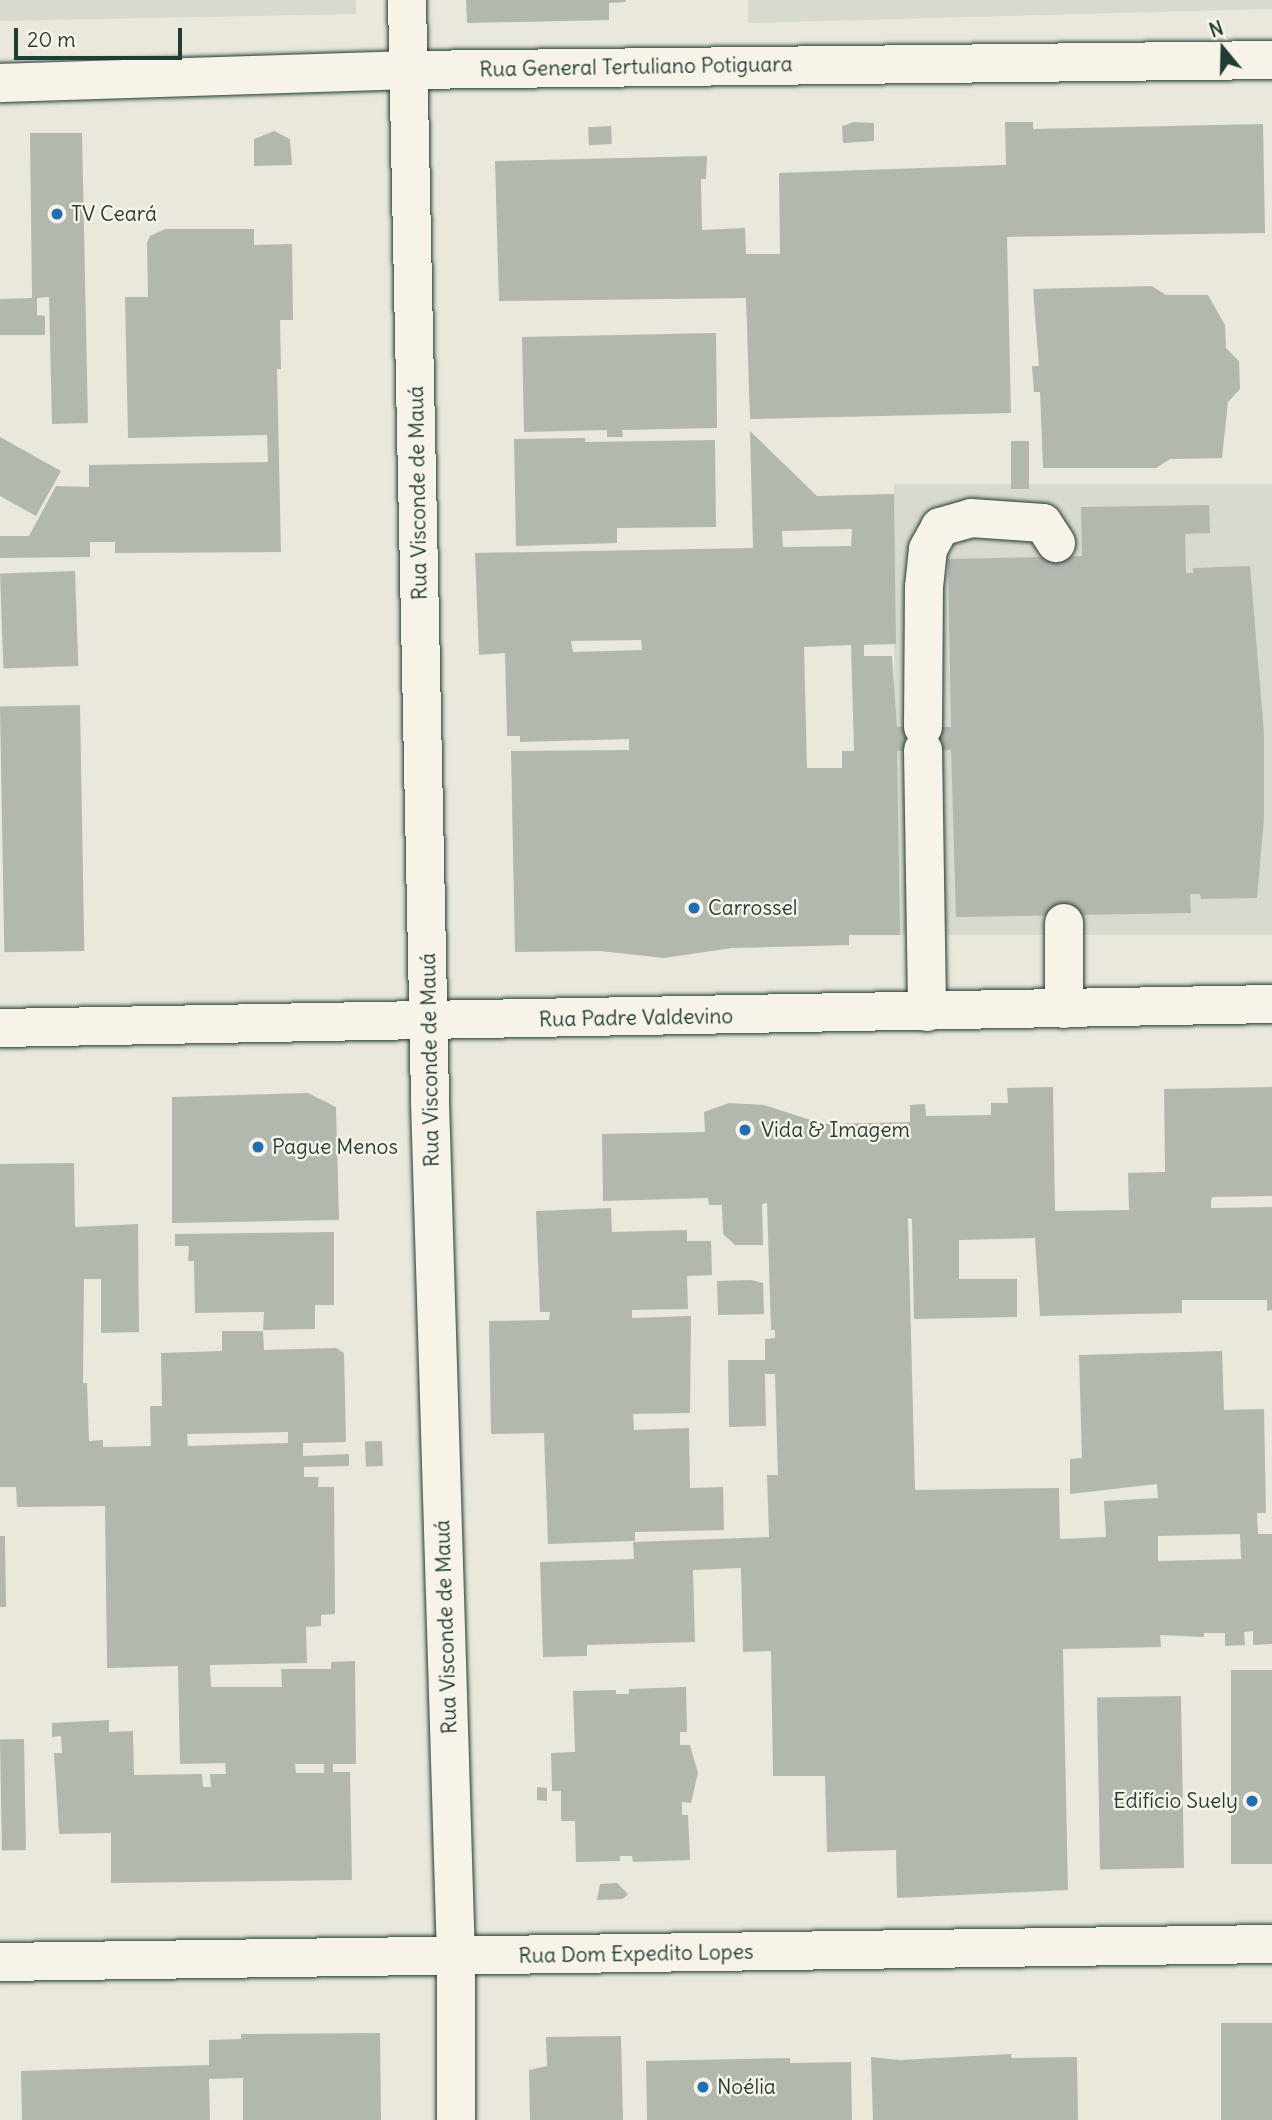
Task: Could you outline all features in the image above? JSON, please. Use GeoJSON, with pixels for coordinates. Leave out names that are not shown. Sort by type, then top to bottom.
{"type":"FeatureCollection","features":[{"type":"Feature","properties":{"kind":"street","name":"Rua Visconde de Mauá"},"geometry":{"type":"LineString","coordinates":[[407,0],[430,1021],[456,1956],[456,2120]]}},
{"type":"Feature","properties":{"kind":"street","name":"Rua General Tertuliano Potiguara"},"geometry":{"type":"LineString","coordinates":[[0,83],[408,70],[1272,60]]}},
{"type":"Feature","properties":{"kind":"street"},"geometry":{"type":"LineString","coordinates":[[927,1012],[923,739],[924,587],[928,549],[940,527],[971,518],[1043,523],[1056,543]]}},
{"type":"Feature","properties":{"kind":"street"},"geometry":{"type":"LineString","coordinates":[[1064,923],[1064,1009]]}},
{"type":"Feature","properties":{"kind":"street","name":"Rua Padre Valdevino"},"geometry":{"type":"LineString","coordinates":[[0,1028],[1272,1004]]}},
{"type":"Feature","properties":{"kind":"street","name":"Rua Dom Expedito Lopes"},"geometry":{"type":"LineString","coordinates":[[0,1962],[1272,1944]]}},
{"type":"Feature","properties":{"kind":"shaded area"},"geometry":{"type":"Polygon","coordinates":[[[0,0],[356,0],[356,14],[0,21],[0,0]]]}},
{"type":"Feature","properties":{"kind":"shaded area"},"geometry":{"type":"Polygon","coordinates":[[[748,0],[1272,0],[1272,9],[748,23],[748,0]]]}},
{"type":"Feature","properties":{"kind":"shaded area"},"geometry":{"type":"Polygon","coordinates":[[[894,484],[1272,484],[1272,935],[894,935],[894,484]]]}},
{"type":"Feature","properties":{"kind":"building"},"geometry":{"type":"Polygon","coordinates":[[[466,0],[626,2],[609,3],[609,20],[467,23],[466,0]]]}},
{"type":"Feature","properties":{"kind":"building"},"geometry":{"type":"Polygon","coordinates":[[[854,122],[874,123],[874,141],[843,143],[842,126],[854,122]]]}},
{"type":"Feature","properties":{"kind":"building"},"geometry":{"type":"Polygon","coordinates":[[[1005,122],[1033,122],[1033,129],[1263,124],[1265,233],[1007,237],[1011,413],[750,419],[746,298],[499,301],[495,161],[707,156],[706,179],[701,179],[702,230],[745,228],[746,254],[780,254],[779,173],[1006,165],[1005,122]]]}},
{"type":"Feature","properties":{"kind":"building"},"geometry":{"type":"Polygon","coordinates":[[[611,126],[612,144],[589,145],[588,127],[611,126]]]}},
{"type":"Feature","properties":{"kind":"building"},"geometry":{"type":"Polygon","coordinates":[[[274,131],[290,139],[292,165],[254,166],[254,139],[274,131]]]}},
{"type":"Feature","properties":{"kind":"building","name":"TV Ceará"},"geometry":{"type":"Polygon","coordinates":[[[30,133],[82,133],[88,423],[52,424],[49,297],[37,298],[37,315],[45,316],[45,335],[0,335],[0,299],[32,298],[30,133]]]}},
{"type":"Feature","properties":{"kind":"building"},"geometry":{"type":"Polygon","coordinates":[[[165,229],[254,229],[254,245],[292,244],[293,320],[280,320],[281,369],[277,369],[281,552],[115,553],[115,542],[90,542],[90,557],[0,558],[0,536],[29,536],[56,486],[89,487],[89,465],[268,462],[267,435],[128,438],[125,297],[148,297],[147,243],[150,236],[165,229]]]}},
{"type":"Feature","properties":{"kind":"building"},"geometry":{"type":"Polygon","coordinates":[[[1152,286],[1166,295],[1208,295],[1225,325],[1226,348],[1239,361],[1240,389],[1228,402],[1222,458],[1170,459],[1156,468],[1043,468],[1040,392],[1034,392],[1032,366],[1039,366],[1033,289],[1152,286]]]}},
{"type":"Feature","properties":{"kind":"building"},"geometry":{"type":"Polygon","coordinates":[[[716,333],[717,428],[622,430],[623,437],[607,437],[607,430],[524,432],[522,337],[716,333]]]}},
{"type":"Feature","properties":{"kind":"building"},"geometry":{"type":"Polygon","coordinates":[[[750,431],[817,496],[894,494],[896,644],[864,645],[864,656],[892,656],[897,727],[951,727],[948,559],[1082,556],[1081,507],[1209,505],[1210,533],[1185,534],[1186,573],[1193,573],[1193,568],[1250,566],[1264,733],[1264,819],[1257,898],[1201,899],[1200,894],[1190,894],[1191,913],[956,917],[951,750],[897,751],[900,935],[849,935],[849,945],[732,948],[664,958],[600,951],[515,952],[511,751],[629,750],[629,739],[520,742],[520,736],[507,736],[505,653],[479,655],[475,553],[753,548],[750,431]],[[852,529],[782,531],[783,547],[851,546],[852,529]],[[641,640],[571,641],[573,652],[642,650],[641,640]],[[851,645],[804,647],[807,768],[842,768],[842,751],[854,751],[851,645]]]}},
{"type":"Feature","properties":{"kind":"building"},"geometry":{"type":"Polygon","coordinates":[[[0,437],[61,471],[36,516],[0,496],[0,437]]]}},
{"type":"Feature","properties":{"kind":"building"},"geometry":{"type":"Polygon","coordinates":[[[585,438],[585,442],[715,440],[716,527],[617,528],[617,543],[516,546],[514,439],[585,438]]]}},
{"type":"Feature","properties":{"kind":"building"},"geometry":{"type":"Polygon","coordinates":[[[1011,441],[1029,441],[1029,489],[1011,489],[1011,441]]]}},
{"type":"Feature","properties":{"kind":"building"},"geometry":{"type":"Polygon","coordinates":[[[75,571],[78,666],[3,669],[0,574],[75,571]]]}},
{"type":"Feature","properties":{"kind":"building"},"geometry":{"type":"Polygon","coordinates":[[[80,705],[84,951],[4,952],[0,706],[80,705]]]}},
{"type":"Feature","properties":{"kind":"building"},"geometry":{"type":"Polygon","coordinates":[[[1053,1087],[1055,1211],[1129,1210],[1128,1173],[1165,1172],[1164,1089],[1272,1087],[1272,1196],[1212,1197],[1211,1208],[1272,1207],[1272,1310],[1267,1311],[1267,1300],[1182,1300],[1182,1313],[1040,1316],[1035,1238],[959,1240],[959,1279],[1017,1279],[1017,1317],[914,1319],[912,1219],[908,1218],[915,1490],[1059,1488],[1060,1539],[1106,1537],[1104,1501],[1158,1498],[1157,1484],[1070,1494],[1070,1459],[1082,1458],[1079,1355],[1222,1351],[1224,1410],[1264,1409],[1266,1513],[1257,1513],[1258,1534],[1272,1534],[1272,1644],[1253,1645],[1253,1631],[1244,1632],[1245,1645],[1225,1646],[1225,1633],[1204,1633],[1204,1637],[1160,1635],[1161,1647],[1063,1649],[1068,1890],[897,1898],[896,1850],[827,1852],[825,1776],[773,1776],[771,1651],[743,1652],[741,1568],[693,1570],[695,1642],[587,1645],[587,1656],[543,1657],[540,1562],[634,1559],[633,1542],[769,1537],[767,1475],[778,1475],[775,1374],[765,1374],[766,1426],[729,1427],[728,1360],[765,1360],[765,1339],[775,1338],[775,1330],[771,1330],[767,1203],[762,1204],[763,1245],[735,1245],[723,1234],[722,1205],[709,1205],[708,1198],[603,1201],[602,1134],[705,1132],[704,1112],[729,1103],[764,1105],[823,1124],[910,1122],[910,1105],[925,1104],[926,1116],[991,1115],[991,1103],[1008,1103],[1007,1088],[1053,1087]],[[1240,1534],[1158,1536],[1158,1561],[1241,1559],[1240,1534]]]}},
{"type":"Feature","properties":{"kind":"building"},"geometry":{"type":"Polygon","coordinates":[[[308,1093],[336,1107],[339,1220],[172,1223],[172,1097],[308,1093]]]}},
{"type":"Feature","properties":{"kind":"building"},"geometry":{"type":"Polygon","coordinates":[[[74,1163],[75,1227],[138,1224],[139,1332],[101,1333],[101,1279],[84,1279],[83,1383],[87,1383],[89,1441],[103,1440],[103,1447],[151,1446],[150,1406],[162,1406],[161,1353],[222,1351],[222,1331],[263,1331],[264,1350],[336,1348],[344,1353],[346,1442],[303,1443],[303,1456],[349,1454],[349,1466],[304,1467],[304,1477],[319,1477],[318,1487],[334,1487],[335,1614],[321,1615],[321,1626],[306,1627],[307,1663],[210,1665],[211,1687],[282,1687],[281,1669],[331,1669],[331,1662],[355,1661],[356,1764],[333,1764],[333,1772],[350,1772],[352,1880],[111,1883],[111,1833],[59,1834],[54,1753],[62,1753],[61,1736],[52,1737],[52,1723],[109,1720],[109,1732],[133,1731],[134,1775],[202,1774],[203,1787],[211,1787],[210,1774],[226,1774],[225,1763],[180,1764],[178,1666],[107,1668],[105,1506],[17,1507],[16,1487],[0,1487],[0,1164],[74,1163]],[[288,1432],[187,1434],[188,1446],[288,1443],[288,1432]],[[295,1764],[296,1773],[324,1773],[324,1764],[295,1764]]]}},
{"type":"Feature","properties":{"kind":"building"},"geometry":{"type":"Polygon","coordinates":[[[611,1208],[612,1232],[687,1230],[687,1241],[711,1241],[712,1275],[687,1276],[688,1309],[632,1310],[632,1318],[691,1316],[690,1413],[633,1414],[634,1430],[689,1428],[690,1488],[723,1487],[724,1530],[635,1532],[635,1541],[548,1544],[544,1433],[491,1434],[489,1321],[549,1320],[550,1312],[540,1312],[536,1211],[611,1208]]]}},
{"type":"Feature","properties":{"kind":"building"},"geometry":{"type":"Polygon","coordinates":[[[334,1232],[334,1305],[315,1305],[315,1329],[263,1330],[264,1312],[195,1313],[194,1261],[188,1261],[189,1246],[175,1246],[175,1234],[334,1232]]]}},
{"type":"Feature","properties":{"kind":"building"},"geometry":{"type":"Polygon","coordinates":[[[751,1280],[763,1283],[764,1314],[718,1315],[717,1281],[751,1280]]]}},
{"type":"Feature","properties":{"kind":"building"},"geometry":{"type":"Polygon","coordinates":[[[382,1441],[383,1466],[366,1467],[365,1442],[382,1441]]]}},
{"type":"Feature","properties":{"kind":"building"},"geometry":{"type":"Polygon","coordinates":[[[0,1536],[5,1536],[6,1607],[0,1607],[0,1536]]]}},
{"type":"Feature","properties":{"kind":"building","name":"Edifício Suely"},"geometry":{"type":"Polygon","coordinates":[[[1231,1670],[1272,1670],[1272,1864],[1231,1864],[1231,1670]]]}},
{"type":"Feature","properties":{"kind":"building"},"geometry":{"type":"Polygon","coordinates":[[[686,1687],[687,1732],[680,1732],[680,1745],[690,1745],[698,1773],[691,1803],[682,1802],[682,1815],[688,1815],[690,1860],[633,1862],[632,1856],[620,1856],[620,1861],[576,1862],[575,1821],[561,1821],[561,1791],[552,1791],[551,1753],[575,1752],[573,1691],[616,1690],[616,1694],[629,1694],[629,1689],[686,1687]]]}},
{"type":"Feature","properties":{"kind":"building"},"geometry":{"type":"Polygon","coordinates":[[[1181,1696],[1184,1868],[1100,1869],[1097,1697],[1181,1696]]]}},
{"type":"Feature","properties":{"kind":"building"},"geometry":{"type":"Polygon","coordinates":[[[0,1739],[24,1739],[26,1850],[2,1850],[0,1739]]]}},
{"type":"Feature","properties":{"kind":"building"},"geometry":{"type":"Polygon","coordinates":[[[537,1787],[547,1788],[547,1801],[537,1800],[537,1787]]]}},
{"type":"Feature","properties":{"kind":"building"},"geometry":{"type":"Polygon","coordinates":[[[617,1883],[628,1894],[623,1899],[597,1900],[600,1884],[617,1883]]]}},
{"type":"Feature","properties":{"kind":"building"},"geometry":{"type":"Polygon","coordinates":[[[1221,2023],[1272,2023],[1272,2120],[1221,2120],[1221,2023]]]}},
{"type":"Feature","properties":{"kind":"building"},"geometry":{"type":"Polygon","coordinates":[[[380,2033],[381,2120],[243,2120],[243,2078],[209,2079],[210,2120],[22,2120],[21,2071],[209,2065],[209,2040],[241,2039],[241,2034],[380,2033]]]}},
{"type":"Feature","properties":{"kind":"building"},"geometry":{"type":"Polygon","coordinates":[[[621,2036],[623,2120],[530,2120],[529,2070],[547,2066],[546,2037],[621,2036]]]}},
{"type":"Feature","properties":{"kind":"building"},"geometry":{"type":"Polygon","coordinates":[[[1011,2054],[1011,2058],[1077,2057],[1078,2120],[873,2120],[871,2057],[900,2060],[1011,2054]]]}},
{"type":"Feature","properties":{"kind":"building"},"geometry":{"type":"Polygon","coordinates":[[[790,2058],[790,2063],[851,2062],[852,2120],[647,2120],[646,2061],[790,2058]]]}},
{"type":"Feature","properties":{"kind":"place","name":"TV Ceará"},"geometry":{"type":"Point","coordinates":[57,214]}},
{"type":"Feature","properties":{"kind":"place","name":"Carrossel"},"geometry":{"type":"Point","coordinates":[694,908]}},
{"type":"Feature","properties":{"kind":"place","name":"Vida & Imagem"},"geometry":{"type":"Point","coordinates":[745,1130]}},
{"type":"Feature","properties":{"kind":"place","name":"Pague Menos"},"geometry":{"type":"Point","coordinates":[258,1147]}},
{"type":"Feature","properties":{"kind":"place","name":"Edifício Suely"},"geometry":{"type":"Point","coordinates":[1252,1801]}},
{"type":"Feature","properties":{"kind":"place","name":"Noélia"},"geometry":{"type":"Point","coordinates":[703,2087]}}]}
